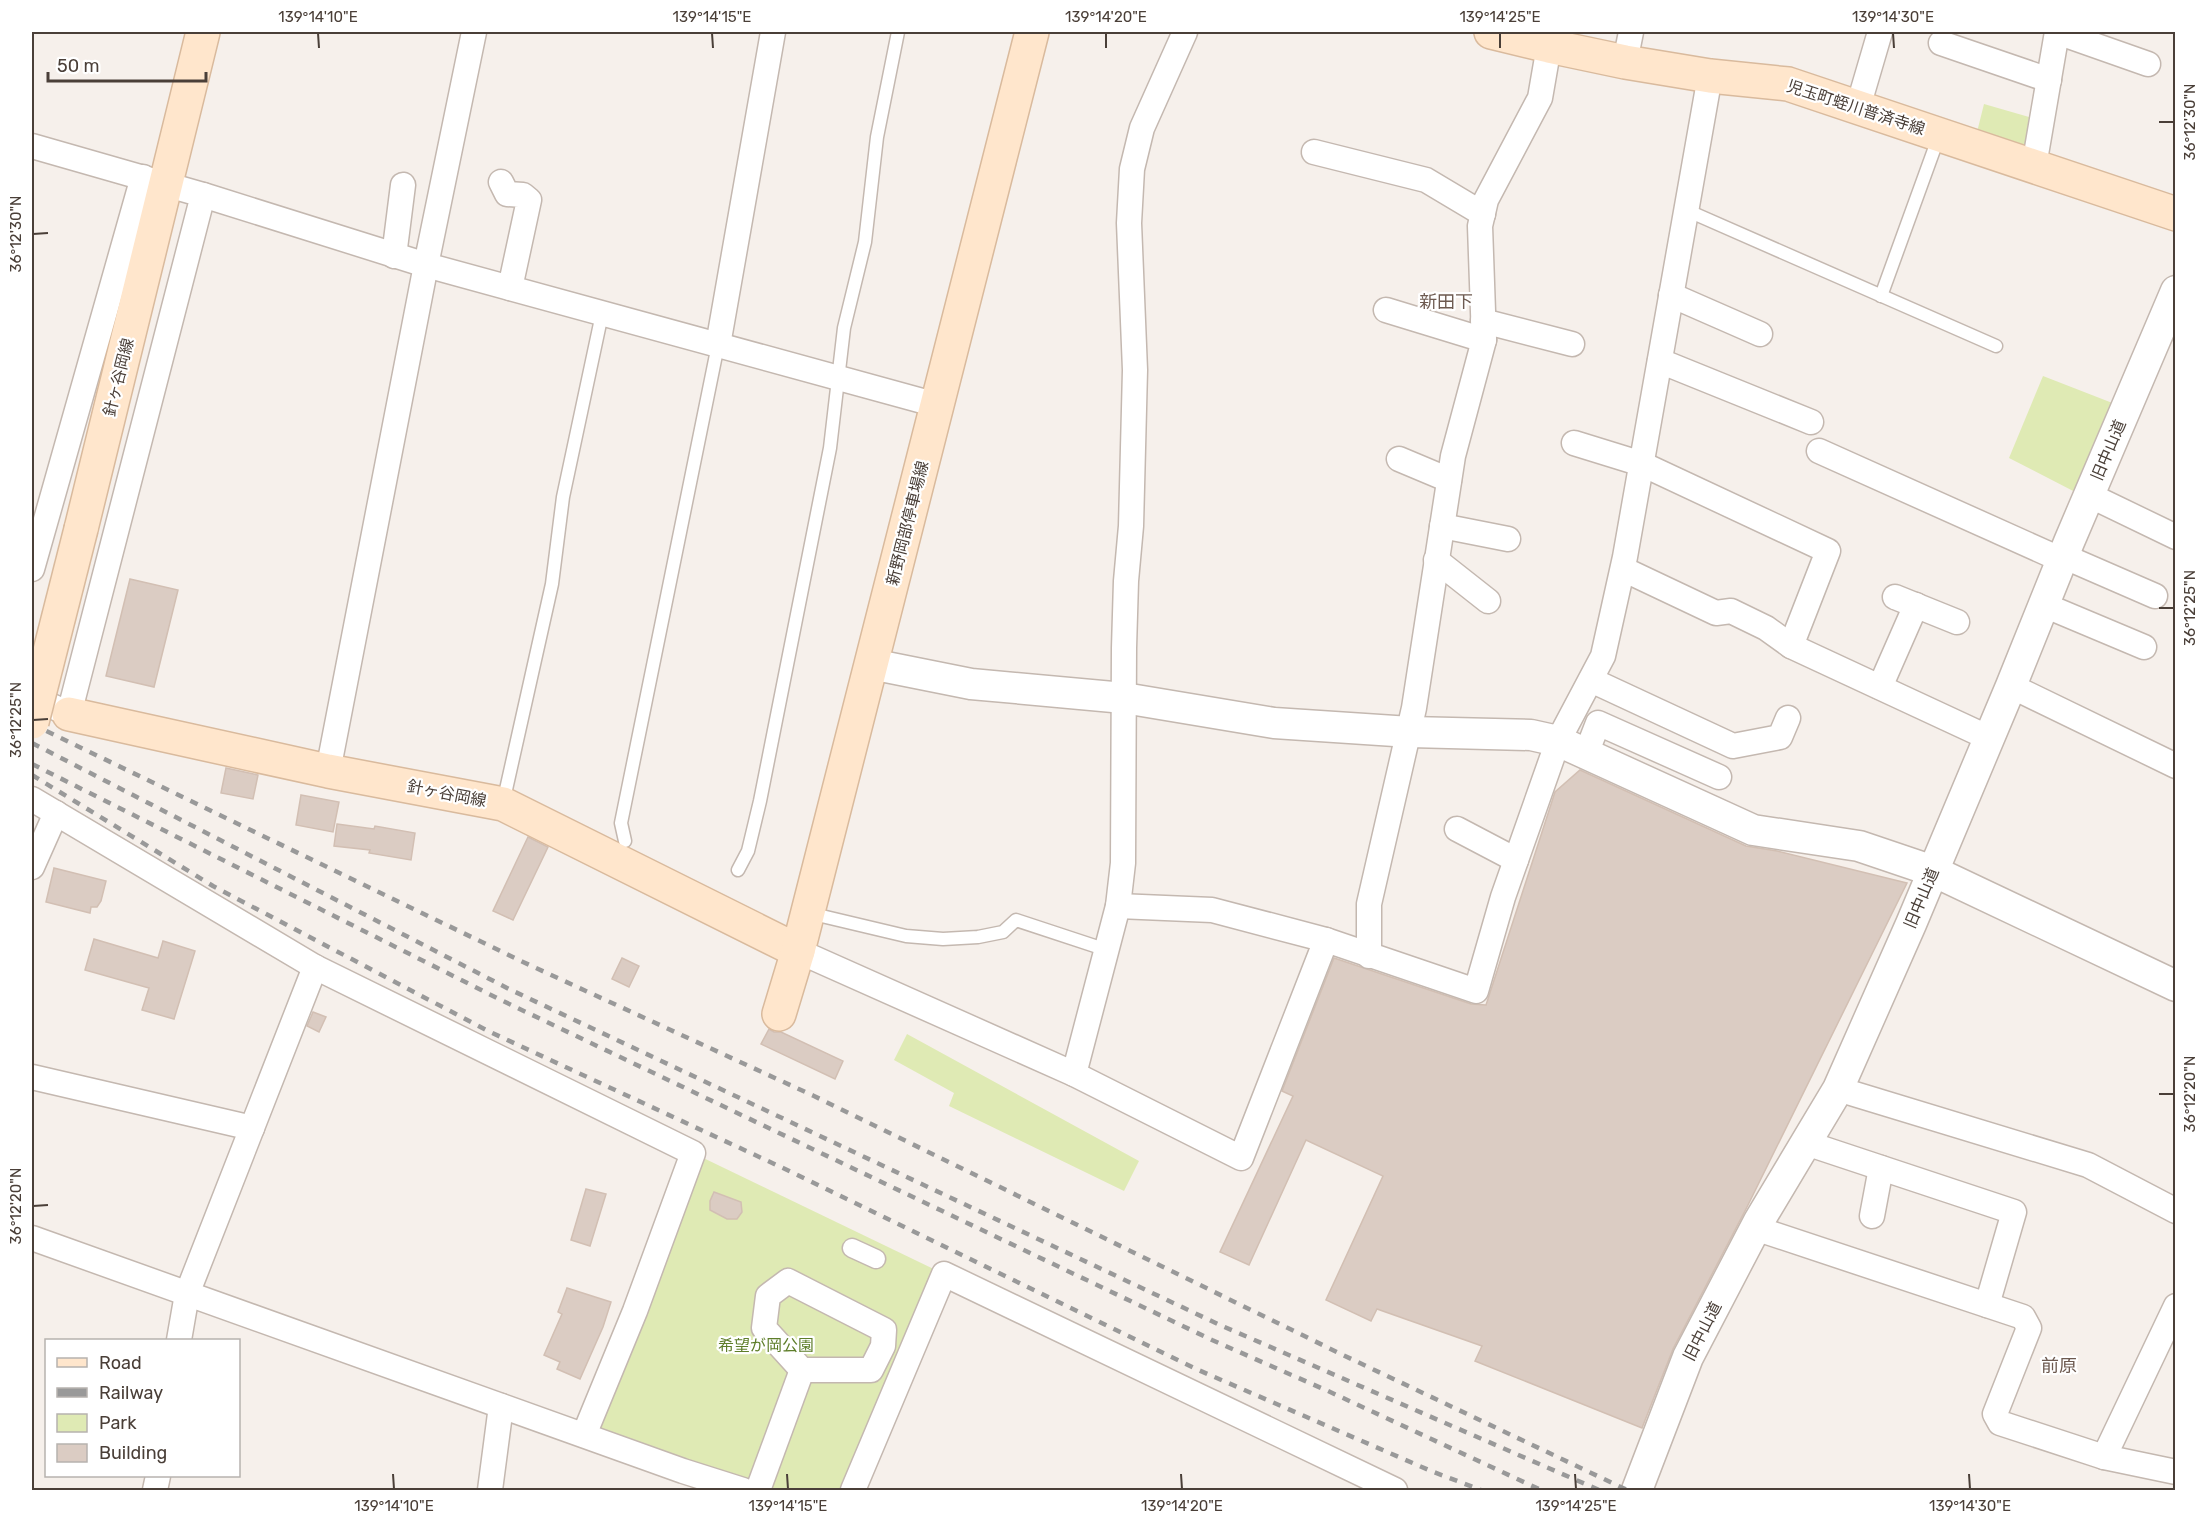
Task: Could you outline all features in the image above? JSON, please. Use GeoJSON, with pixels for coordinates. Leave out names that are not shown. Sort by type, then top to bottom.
{"type":"FeatureCollection","features":[{"type":"Feature","properties":{"kind":"main road","name":"針ヶ谷岡線"},"geometry":{"type":"LineString","coordinates":[[32,723],[81,529],[154,181],[203,32]]}},
{"type":"Feature","properties":{"kind":"main road","name":"新野岡部停車場線"},"geometry":{"type":"LineString","coordinates":[[778,1014],[808,913],[1032,32]]}},
{"type":"Feature","properties":{"kind":"main road","name":"児玉町蛭川普済寺線"},"geometry":{"type":"LineString","coordinates":[[1491,32],[1548,46],[1628,47],[1710,76],[1788,84],[2175,214]]}},
{"type":"Feature","properties":{"kind":"main road","name":"針ヶ谷岡線"},"geometry":{"type":"LineString","coordinates":[[69,714],[328,771],[503,804],[798,951]]}},
{"type":"Feature","properties":{"kind":"street"},"geometry":{"type":"LineString","coordinates":[[328,771],[474,32]]}},
{"type":"Feature","properties":{"kind":"street"},"geometry":{"type":"LineString","coordinates":[[718,345],[773,32]]}},
{"type":"Feature","properties":{"kind":"street"},"geometry":{"type":"LineString","coordinates":[[1074,1074],[1118,906],[1123,863],[1124,648],[1126,581],[1131,526],[1135,370],[1129,223],[1132,169],[1142,128],[1185,32]]}},
{"type":"Feature","properties":{"kind":"street"},"geometry":{"type":"LineString","coordinates":[[1858,107],[1880,32]]}},
{"type":"Feature","properties":{"kind":"street"},"geometry":{"type":"LineString","coordinates":[[2034,166],[2057,32],[2148,64]]}},
{"type":"Feature","properties":{"kind":"street"},"geometry":{"type":"LineString","coordinates":[[1941,43],[2049,80]]}},
{"type":"Feature","properties":{"kind":"street"},"geometry":{"type":"LineString","coordinates":[[1369,956],[1369,904],[1410,732],[1453,456],[1484,330],[1480,226],[1486,200],[1540,98],[1548,46]]}},
{"type":"Feature","properties":{"kind":"street"},"geometry":{"type":"LineString","coordinates":[[1118,906],[1212,910],[1326,940],[1476,992],[1503,897],[1558,741],[1603,656],[1623,569],[1710,76]]}},
{"type":"Feature","properties":{"kind":"street"},"geometry":{"type":"LineString","coordinates":[[32,146],[203,195],[426,266],[937,405]]}},
{"type":"Feature","properties":{"kind":"street"},"geometry":{"type":"LineString","coordinates":[[1314,152],[1426,180],[1483,214]]}},
{"type":"Feature","properties":{"kind":"street"},"geometry":{"type":"LineString","coordinates":[[32,569],[154,181]]}},
{"type":"Feature","properties":{"kind":"street"},"geometry":{"type":"LineString","coordinates":[[501,182],[507,194],[523,195],[529,200],[510,288]]}},
{"type":"Feature","properties":{"kind":"street"},"geometry":{"type":"LineString","coordinates":[[394,256],[403,185]]}},
{"type":"Feature","properties":{"kind":"street"},"geometry":{"type":"LineString","coordinates":[[32,697],[69,714],[203,195]]}},
{"type":"Feature","properties":{"kind":"street"},"geometry":{"type":"LineString","coordinates":[[1671,295],[1760,334]]}},
{"type":"Feature","properties":{"kind":"street"},"geometry":{"type":"LineString","coordinates":[[1386,310],[1484,330],[1572,344]]}},
{"type":"Feature","properties":{"kind":"street","name":"旧中山道"},"geometry":{"type":"LineString","coordinates":[[1637,1491],[1688,1357],[1755,1228],[1838,1089],[1933,871],[2089,495],[2172,310]]}},
{"type":"Feature","properties":{"kind":"street"},"geometry":{"type":"LineString","coordinates":[[1660,361],[1811,422]]}},
{"type":"Feature","properties":{"kind":"street"},"geometry":{"type":"LineString","coordinates":[[1574,443],[1642,464],[1828,551],[1791,646]]}},
{"type":"Feature","properties":{"kind":"street"},"geometry":{"type":"LineString","coordinates":[[1819,451],[2062,558],[2155,596]]}},
{"type":"Feature","properties":{"kind":"street"},"geometry":{"type":"LineString","coordinates":[[1399,459],[1449,480]]}},
{"type":"Feature","properties":{"kind":"street"},"geometry":{"type":"LineString","coordinates":[[2089,495],[2175,537]]}},
{"type":"Feature","properties":{"kind":"street"},"geometry":{"type":"LineString","coordinates":[[1442,526],[1508,539]]}},
{"type":"Feature","properties":{"kind":"street"},"geometry":{"type":"LineString","coordinates":[[1436,560],[1488,601]]}},
{"type":"Feature","properties":{"kind":"street"},"geometry":{"type":"LineString","coordinates":[[1623,569],[1716,612],[1731,611],[1766,628],[1791,646],[1989,738]]}},
{"type":"Feature","properties":{"kind":"street"},"geometry":{"type":"LineString","coordinates":[[1880,687],[1905,601],[1957,622]]}},
{"type":"Feature","properties":{"kind":"street"},"geometry":{"type":"LineString","coordinates":[[2044,605],[2144,647]]}},
{"type":"Feature","properties":{"kind":"street"},"geometry":{"type":"LineString","coordinates":[[871,664],[970,684],[1124,699],[1274,723],[1410,732],[1531,735],[1558,741],[1754,830],[1859,846],[1933,871],[2175,986]]}},
{"type":"Feature","properties":{"kind":"street"},"geometry":{"type":"LineString","coordinates":[[1591,680],[1733,746],[1780,737],[1788,718]]}},
{"type":"Feature","properties":{"kind":"street"},"geometry":{"type":"LineString","coordinates":[[2011,686],[2175,766]]}},
{"type":"Feature","properties":{"kind":"street"},"geometry":{"type":"LineString","coordinates":[[1586,754],[1598,723],[1719,777]]}},
{"type":"Feature","properties":{"kind":"street"},"geometry":{"type":"LineString","coordinates":[[32,799],[315,967],[693,1153],[635,1311],[584,1435]]}},
{"type":"Feature","properties":{"kind":"street"},"geometry":{"type":"LineString","coordinates":[[32,867],[56,813]]}},
{"type":"Feature","properties":{"kind":"street"},"geometry":{"type":"LineString","coordinates":[[1457,829],[1516,860]]}},
{"type":"Feature","properties":{"kind":"street"},"geometry":{"type":"LineString","coordinates":[[798,951],[1074,1074],[1241,1158],[1326,940]]}},
{"type":"Feature","properties":{"kind":"street"},"geometry":{"type":"LineString","coordinates":[[179,1339],[187,1294],[315,967]]}},
{"type":"Feature","properties":{"kind":"street"},"geometry":{"type":"LineString","coordinates":[[32,1077],[252,1128]]}},
{"type":"Feature","properties":{"kind":"street"},"geometry":{"type":"LineString","coordinates":[[1838,1089],[2088,1165],[2175,1211]]}},
{"type":"Feature","properties":{"kind":"street"},"geometry":{"type":"LineString","coordinates":[[1806,1143],[2014,1212],[1987,1305]]}},
{"type":"Feature","properties":{"kind":"street"},"geometry":{"type":"LineString","coordinates":[[1872,1216],[1881,1168]]}},
{"type":"Feature","properties":{"kind":"street"},"geometry":{"type":"LineString","coordinates":[[1755,1228],[2024,1317],[2029,1328],[1995,1414],[2000,1424],[2104,1457],[2175,1472]]}},
{"type":"Feature","properties":{"kind":"street"},"geometry":{"type":"LineString","coordinates":[[32,1238],[743,1491]]}},
{"type":"Feature","properties":{"kind":"street"},"geometry":{"type":"LineString","coordinates":[[852,1248],[876,1259]]}},
{"type":"Feature","properties":{"kind":"street"},"geometry":{"type":"LineString","coordinates":[[854,1491],[944,1274],[1395,1491]]}},
{"type":"Feature","properties":{"kind":"street"},"geometry":{"type":"LineString","coordinates":[[788,1281],[884,1330],[883,1346],[871,1370],[802,1370],[764,1328],[768,1296],[788,1281]]}},
{"type":"Feature","properties":{"kind":"street"},"geometry":{"type":"LineString","coordinates":[[2104,1457],[2175,1306]]}},
{"type":"Feature","properties":{"kind":"street"},"geometry":{"type":"LineString","coordinates":[[758,1491],[802,1370]]}},
{"type":"Feature","properties":{"kind":"street"},"geometry":{"type":"LineString","coordinates":[[490,1491],[501,1406]]}},
{"type":"Feature","properties":{"kind":"lane"},"geometry":{"type":"LineString","coordinates":[[738,870],[748,851],[760,801],[830,448],[844,328],[865,242],[877,136],[898,32]]}},
{"type":"Feature","properties":{"kind":"lane"},"geometry":{"type":"LineString","coordinates":[[1881,296],[1939,134]]}},
{"type":"Feature","properties":{"kind":"lane"},"geometry":{"type":"LineString","coordinates":[[1686,210],[1996,346]]}},
{"type":"Feature","properties":{"kind":"lane"},"geometry":{"type":"LineString","coordinates":[[503,804],[552,584],[563,497],[602,314]]}},
{"type":"Feature","properties":{"kind":"lane"},"geometry":{"type":"LineString","coordinates":[[625,841],[621,824],[718,345]]}},
{"type":"Feature","properties":{"kind":"lane"},"geometry":{"type":"LineString","coordinates":[[808,913],[906,936],[943,939],[978,937],[1003,932],[1016,920],[1107,950]]}},
{"type":"Feature","properties":{"kind":"green space"},"geometry":{"type":"Polygon","coordinates":[[[1984,104],[2029,117],[2024,153],[1976,136],[1984,104]]]}},
{"type":"Feature","properties":{"kind":"green space"},"geometry":{"type":"Polygon","coordinates":[[[2043,376],[2115,404],[2079,494],[2009,458],[2043,376]]]}},
{"type":"Feature","properties":{"kind":"green space"},"geometry":{"type":"Polygon","coordinates":[[[907,1034],[1139,1161],[1124,1191],[949,1106],[954,1093],[894,1060],[907,1034]]]}},
{"type":"Feature","properties":{"kind":"green space","name":"希望が岡公園"},"geometry":{"type":"Polygon","coordinates":[[[693,1153],[944,1274],[853,1490],[728,1490],[584,1435],[693,1153]]]}},
{"type":"Feature","properties":{"kind":"building"},"geometry":{"type":"Polygon","coordinates":[[[130,579],[178,590],[154,687],[106,676],[130,579]]]}},
{"type":"Feature","properties":{"kind":"building"},"geometry":{"type":"Polygon","coordinates":[[[226,768],[258,775],[253,799],[221,793],[226,768]]]}},
{"type":"Feature","properties":{"kind":"building"},"geometry":{"type":"Polygon","coordinates":[[[1580,770],[1746,846],[1777,851],[1907,883],[1747,1207],[1673,1349],[1642,1428],[1475,1361],[1482,1346],[1377,1309],[1371,1321],[1326,1300],[1383,1176],[1306,1140],[1249,1265],[1220,1252],[1293,1096],[1282,1091],[1334,958],[1471,1004],[1486,1005],[1555,792],[1580,770]]]}},
{"type":"Feature","properties":{"kind":"building"},"geometry":{"type":"Polygon","coordinates":[[[301,795],[339,802],[333,832],[296,825],[301,795]]]}},
{"type":"Feature","properties":{"kind":"building"},"geometry":{"type":"Polygon","coordinates":[[[337,824],[374,829],[375,826],[415,833],[411,860],[369,853],[370,850],[334,846],[337,824]]]}},
{"type":"Feature","properties":{"kind":"building"},"geometry":{"type":"Polygon","coordinates":[[[528,837],[548,847],[513,920],[493,911],[528,837]]]}},
{"type":"Feature","properties":{"kind":"building"},"geometry":{"type":"Polygon","coordinates":[[[54,868],[106,881],[101,901],[97,907],[91,907],[90,913],[46,902],[54,868]]]}},
{"type":"Feature","properties":{"kind":"building"},"geometry":{"type":"Polygon","coordinates":[[[94,939],[158,958],[163,941],[195,951],[174,1019],[142,1010],[149,988],[85,970],[94,939]]]}},
{"type":"Feature","properties":{"kind":"building"},"geometry":{"type":"Polygon","coordinates":[[[622,958],[639,966],[629,987],[612,979],[622,958]]]}},
{"type":"Feature","properties":{"kind":"building"},"geometry":{"type":"Polygon","coordinates":[[[313,1012],[326,1017],[319,1032],[307,1026],[313,1012]]]}},
{"type":"Feature","properties":{"kind":"building"},"geometry":{"type":"Polygon","coordinates":[[[769,1029],[781,1032],[843,1061],[835,1079],[761,1044],[769,1029]]]}},
{"type":"Feature","properties":{"kind":"building"},"geometry":{"type":"Polygon","coordinates":[[[586,1189],[606,1194],[590,1246],[571,1240],[586,1189]]]}},
{"type":"Feature","properties":{"kind":"building"},"geometry":{"type":"Polygon","coordinates":[[[714,1192],[741,1202],[742,1212],[737,1219],[727,1219],[710,1210],[710,1201],[714,1192]]]}},
{"type":"Feature","properties":{"kind":"building"},"geometry":{"type":"Polygon","coordinates":[[[567,1288],[611,1302],[603,1327],[580,1379],[557,1369],[560,1362],[544,1355],[562,1314],[558,1312],[567,1288]]]}},
{"type":"Feature","properties":{"kind":"railway"},"geometry":{"type":"LineString","coordinates":[[32,724],[523,962],[814,1096],[1343,1355],[1627,1490]]}},
{"type":"Feature","properties":{"kind":"railway"},"geometry":{"type":"LineString","coordinates":[[32,743],[509,989],[1220,1325],[1599,1490]]}},
{"type":"Feature","properties":{"kind":"railway"},"geometry":{"type":"LineString","coordinates":[[32,764],[503,1001],[1212,1340],[1541,1490]]}},
{"type":"Feature","properties":{"kind":"railway"},"geometry":{"type":"LineString","coordinates":[[32,775],[213,886],[488,1031],[783,1168],[1196,1369],[1431,1471],[1481,1490]]}},
{"type":"Feature","properties":{"kind":"district","name":"新田下"},"geometry":{"type":"Point","coordinates":[1446,302]}},
{"type":"Feature","properties":{"kind":"district","name":"前原"},"geometry":{"type":"Point","coordinates":[2059,1366]}}]}
